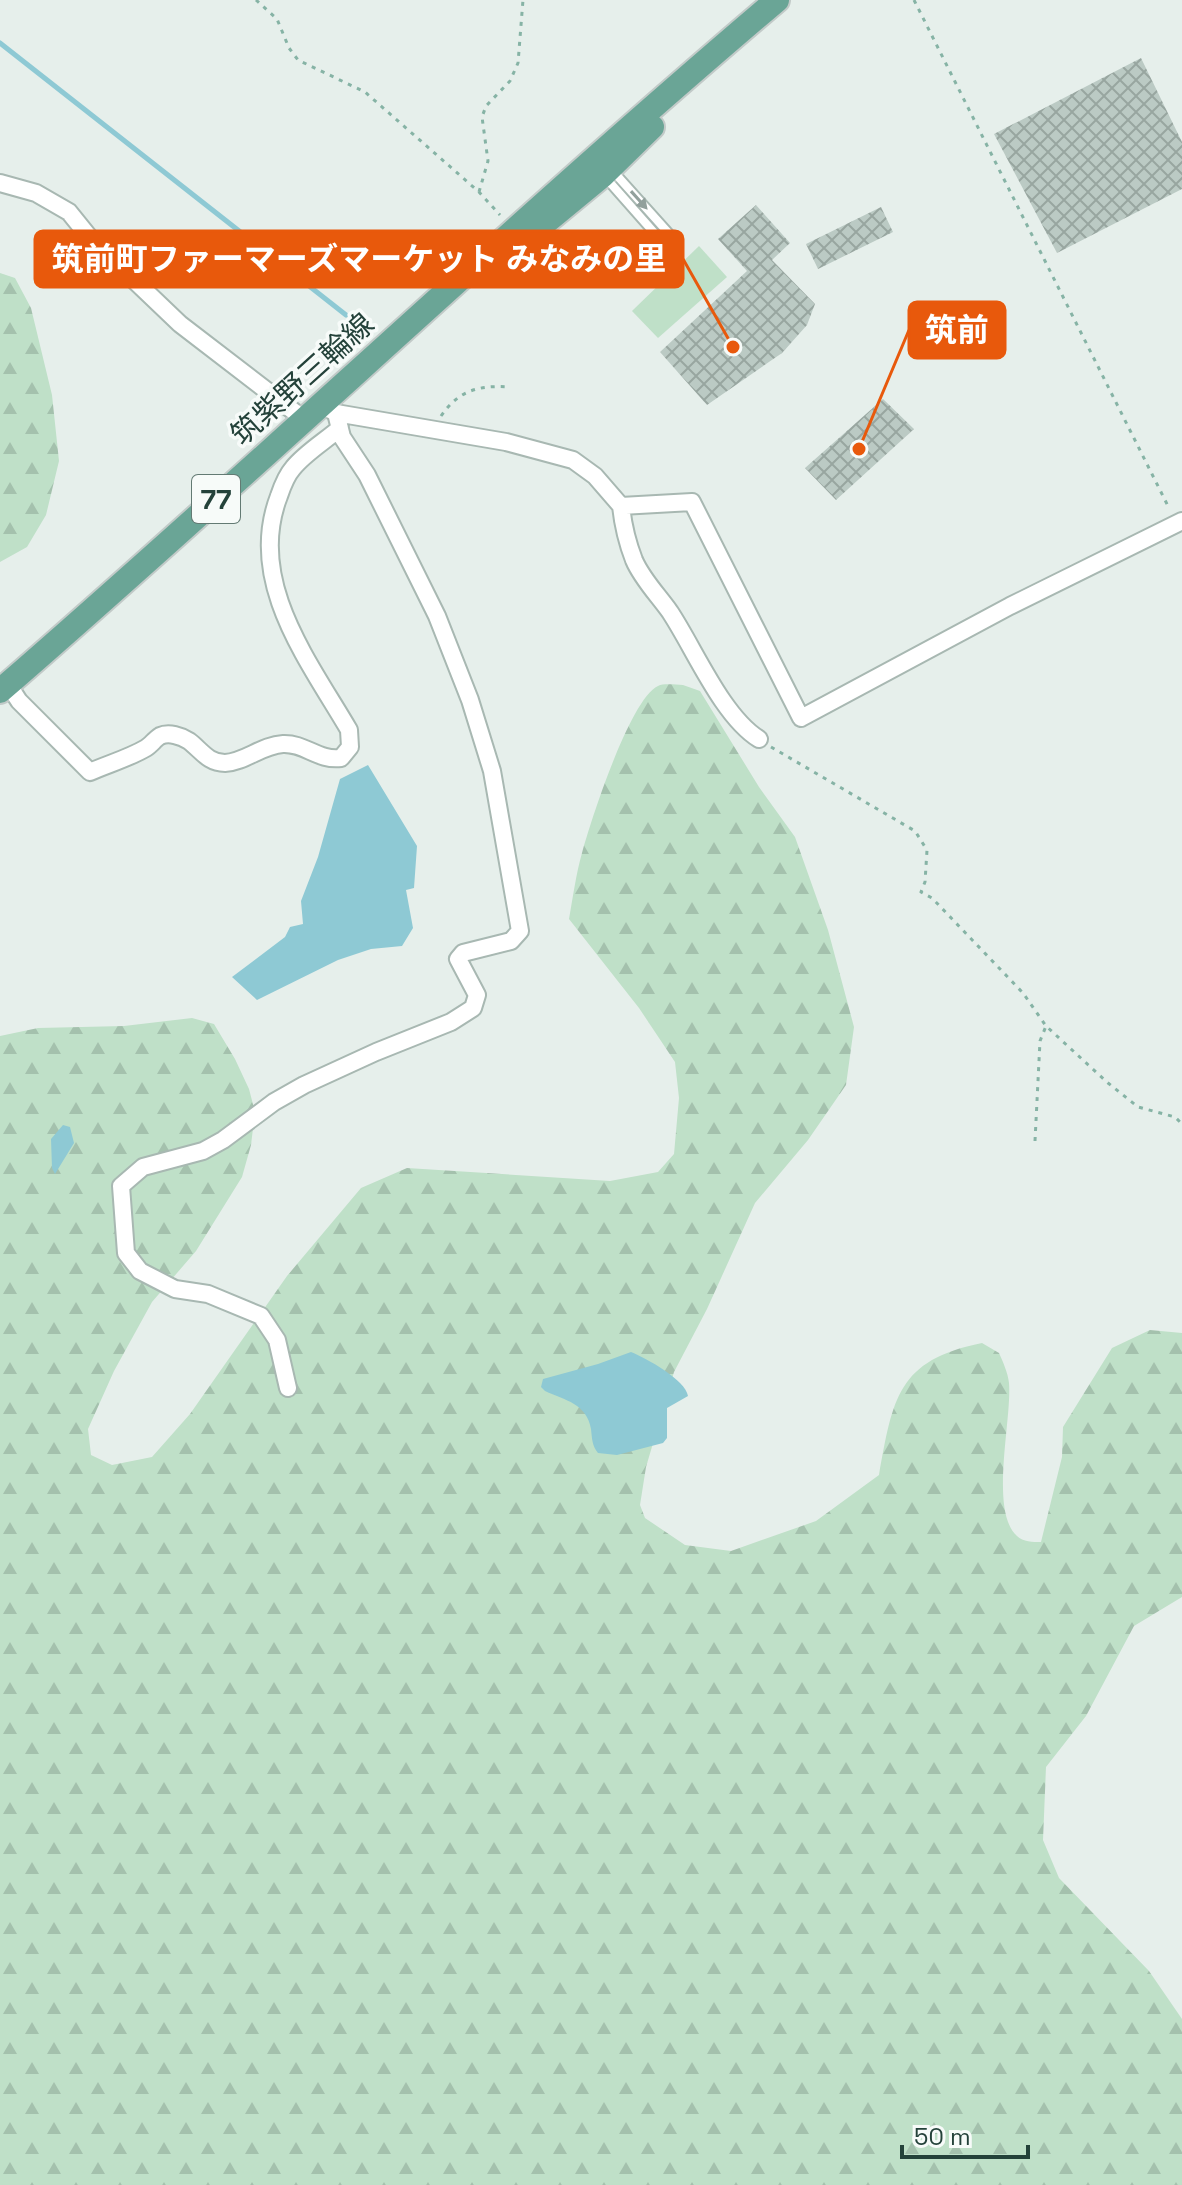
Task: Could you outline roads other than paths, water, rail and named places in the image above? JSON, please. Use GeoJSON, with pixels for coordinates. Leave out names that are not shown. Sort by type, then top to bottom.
{"type":"FeatureCollection","features":[{"type":"Feature","properties":{"kind":"main road","name":"筑紫野三輪線"},"geometry":{"type":"LineString","coordinates":[[430,305],[480,275],[605,165],[703,63],[777,0]]}},
{"type":"Feature","properties":{"kind":"main road","name":"筑紫野三輪線"},"geometry":{"type":"LineString","coordinates":[[4,688],[326,417],[430,305],[513,229],[605,165]]}},
{"type":"Feature","properties":{"kind":"street"},"geometry":{"type":"LineString","coordinates":[[0,183],[36,193],[69,212],[90,238],[180,324],[326,417],[367,475],[437,616],[470,700],[492,771],[520,931],[511,941],[463,953],[458,959],[477,995],[473,1008],[451,1022],[304,1085],[274,1102],[223,1140],[203,1151],[143,1167],[121,1186],[126,1253],[140,1271],[175,1289],[208,1294],[261,1316],[277,1340],[288,1388]]}},
{"type":"Feature","properties":{"kind":"street"},"geometry":{"type":"LineString","coordinates":[[326,417],[506,442],[573,460],[595,476],[621,506],[623,529],[636,564],[671,613],[733,715],[759,739]]}},
{"type":"Feature","properties":{"kind":"street"},"geometry":{"type":"LineString","coordinates":[[4,688],[90,772],[148,747],[161,736],[176,735],[189,741],[210,760],[222,763],[268,746],[285,744],[300,746],[328,760],[341,758],[350,747],[349,730],[281,612],[270,562],[274,509],[283,485],[326,417]]}},
{"type":"Feature","properties":{"kind":"street"},"geometry":{"type":"LineString","coordinates":[[621,506],[692,502],[801,718],[1010,606],[1179,522]]}},
{"type":"Feature","properties":{"kind":"lane"},"geometry":{"type":"LineString","coordinates":[[605,165],[673,238]]}},
{"type":"Feature","properties":{"kind":"lane"},"geometry":{"type":"LineString","coordinates":[[605,165],[665,245]]}},
{"type":"Feature","properties":{"kind":"water"},"geometry":{"type":"Polygon","coordinates":[[[368,765],[417,846],[414,888],[406,890],[413,928],[402,946],[371,949],[338,960],[257,1000],[232,977],[285,937],[290,927],[303,924],[301,901],[318,857],[340,779],[368,765]]]}},
{"type":"Feature","properties":{"kind":"water"},"geometry":{"type":"Polygon","coordinates":[[[63,1125],[70,1127],[74,1143],[55,1174],[51,1139],[63,1125]]]}},
{"type":"Feature","properties":{"kind":"water"},"geometry":{"type":"Polygon","coordinates":[[[631,1352],[673,1377],[688,1396],[667,1408],[667,1438],[663,1443],[617,1455],[598,1453],[585,1414],[574,1404],[545,1391],[541,1387],[543,1379],[631,1352]]]}},
{"type":"Feature","properties":{"kind":"waterway"},"geometry":{"type":"LineString","coordinates":[[0,43],[346,315]]}},
{"type":"Feature","properties":{"kind":"place","name":"筑前町ファーマーズマーケット みなみの里"},"geometry":{"type":"Point","coordinates":[733,347]}},
{"type":"Feature","properties":{"kind":"place","name":"筑前"},"geometry":{"type":"Point","coordinates":[859,449]}}]}
